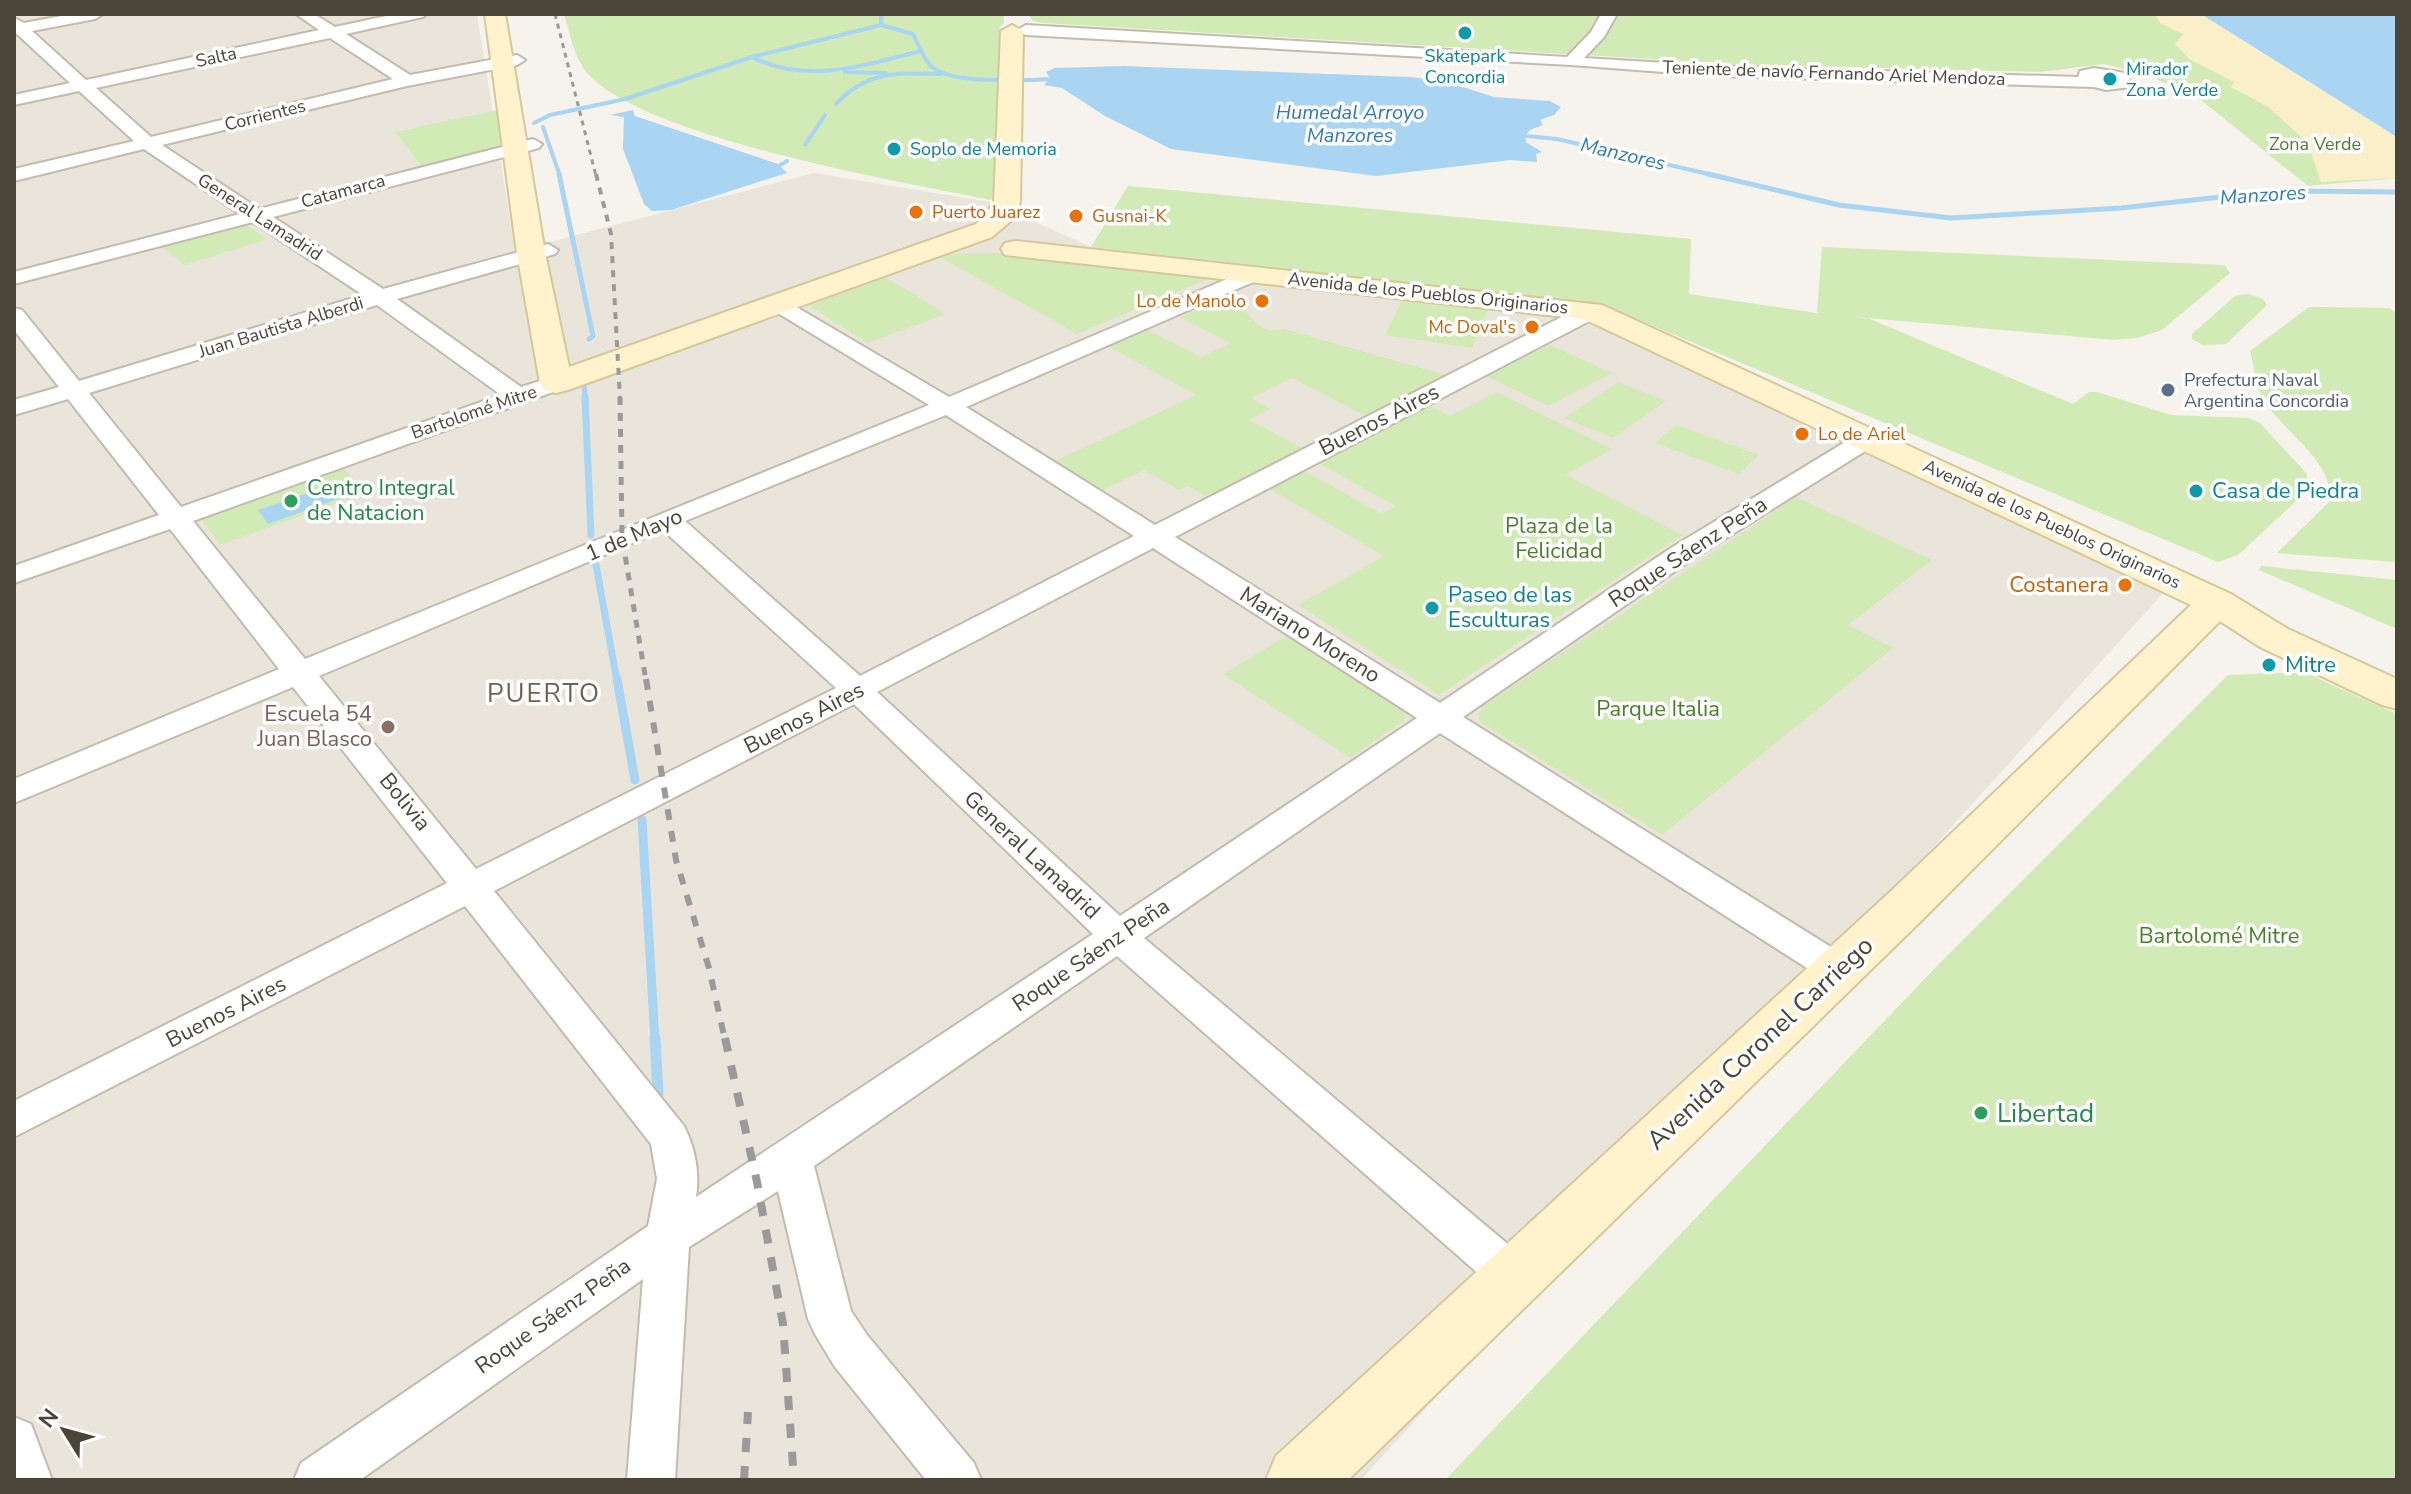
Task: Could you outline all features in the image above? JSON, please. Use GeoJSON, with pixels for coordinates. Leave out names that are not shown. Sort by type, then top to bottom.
{"type":"FeatureCollection","features":[{"type":"Feature","properties":{"kind":"street"},"geometry":{"type":"LineString","coordinates":[[16,27],[95,14]]}},
{"type":"Feature","properties":{"kind":"street"},"geometry":{"type":"LineString","coordinates":[[304,14],[407,81]]}},
{"type":"Feature","properties":{"kind":"street","name":"Salta"},"geometry":{"type":"LineString","coordinates":[[14,100],[418,14]]}},
{"type":"Feature","properties":{"kind":"street"},"geometry":{"type":"LineString","coordinates":[[495,14],[510,60],[540,252],[566,380]]}},
{"type":"Feature","properties":{"kind":"street"},"geometry":{"type":"LineString","coordinates":[[509,14],[510,60]]}},
{"type":"Feature","properties":{"kind":"street"},"geometry":{"type":"LineString","coordinates":[[1572,59],[1598,34],[1609,14]]}},
{"type":"Feature","properties":{"kind":"street"},"geometry":{"type":"LineString","coordinates":[[1017,107],[1007,203],[995,239],[1036,244],[1042,240],[1022,196],[1017,107],[1020,24]]}},
{"type":"Feature","properties":{"kind":"street","name":"Teniente de navío Fernando Ariel Mendoza"},"geometry":{"type":"LineString","coordinates":[[1020,24],[1729,71],[2088,79]]}},
{"type":"Feature","properties":{"kind":"street","name":"General Lamadrid"},"geometry":{"type":"LineString","coordinates":[[16,27],[148,144],[380,297],[518,396]]}},
{"type":"Feature","properties":{"kind":"street","name":"Corrientes"},"geometry":{"type":"LineString","coordinates":[[14,175],[407,81],[510,60]]}},
{"type":"Feature","properties":{"kind":"street","name":"Catamarca"},"geometry":{"type":"LineString","coordinates":[[14,278],[525,145]]}},
{"type":"Feature","properties":{"kind":"street","name":"Avenida de los Pueblos Originarios"},"geometry":{"type":"LineString","coordinates":[[1036,225],[1104,257]]}},
{"type":"Feature","properties":{"kind":"street","name":"Avenida de los Pueblos Originarios"},"geometry":{"type":"LineString","coordinates":[[995,239],[1104,257],[1591,311],[2217,602],[2274,638],[2397,695]]}},
{"type":"Feature","properties":{"kind":"street","name":"Bartolomé Mitre"},"geometry":{"type":"LineString","coordinates":[[14,575],[933,250],[995,239]]}},
{"type":"Feature","properties":{"kind":"street","name":"Juan Bautista Alberdi"},"geometry":{"type":"LineString","coordinates":[[14,408],[540,252]]}},
{"type":"Feature","properties":{"kind":"street","name":"1 de Mayo"},"geometry":{"type":"LineString","coordinates":[[14,792],[302,674],[622,537],[948,406],[1253,275]]}},
{"type":"Feature","properties":{"kind":"street","name":"Mariano Moreno"},"geometry":{"type":"LineString","coordinates":[[781,305],[948,406],[1837,969]]}},
{"type":"Feature","properties":{"kind":"street","name":"Buenos Aires"},"geometry":{"type":"LineString","coordinates":[[14,1120],[1591,311]]}},
{"type":"Feature","properties":{"kind":"street","name":"Bolivia"},"geometry":{"type":"LineString","coordinates":[[14,315],[670,1138],[678,1179],[668,1237],[651,1480]]}},
{"type":"Feature","properties":{"kind":"street","name":"Roque Sáenz Peña"},"geometry":{"type":"LineString","coordinates":[[318,1480],[668,1237],[791,1159],[1694,546],[1869,438]]}},
{"type":"Feature","properties":{"kind":"street","name":"General Lamadrid"},"geometry":{"type":"LineString","coordinates":[[668,520],[857,690],[1118,936],[1513,1276]]}},
{"type":"Feature","properties":{"kind":"street","name":"Avenida de los Pueblos Originarios"},"geometry":{"type":"LineString","coordinates":[[2217,602],[2296,625],[2397,671]]}},
{"type":"Feature","properties":{"kind":"street","name":"Avenida Coronel Carriego"},"geometry":{"type":"LineString","coordinates":[[1300,1480],[1907,905],[2217,602]]}},
{"type":"Feature","properties":{"kind":"street"},"geometry":{"type":"LineString","coordinates":[[791,1159],[831,1319],[851,1351],[957,1480]]}},
{"type":"Feature","properties":{"kind":"street"},"geometry":{"type":"LineString","coordinates":[[14,1441],[28,1480]]}},
{"type":"Feature","properties":{"kind":"shaded area"},"geometry":{"type":"Polygon","coordinates":[[[14,14],[477,14],[515,251],[814,173],[990,202],[1091,247],[1598,303],[2164,592],[1361,1480],[14,1480],[14,14]]]}},
{"type":"Feature","properties":{"kind":"green space"},"geometry":{"type":"Polygon","coordinates":[[[564,14],[1004,14],[1004,23],[999,28],[1003,31],[995,197],[990,200],[836,168],[708,134],[652,114],[608,91],[582,66],[564,14]]]}},
{"type":"Feature","properties":{"kind":"green space","name":"Zona Verde"},"geometry":{"type":"Polygon","coordinates":[[[1028,14],[2184,14],[2397,178],[2308,186],[2201,100],[2148,75],[2104,64],[2040,72],[1753,65],[1043,23],[1033,21],[1028,14]]]}},
{"type":"Feature","properties":{"kind":"green space"},"geometry":{"type":"Polygon","coordinates":[[[497,110],[501,145],[421,166],[396,132],[497,110]]]}},
{"type":"Feature","properties":{"kind":"green space"},"geometry":{"type":"Polygon","coordinates":[[[1128,186],[1691,239],[1689,294],[1817,313],[1822,247],[2224,265],[2230,273],[2162,330],[2136,338],[2115,340],[1855,317],[1870,319],[2073,404],[2089,392],[2097,392],[2171,415],[2249,418],[2260,423],[2307,474],[2307,491],[2238,555],[2218,562],[1598,303],[1091,247],[1128,186]]]}},
{"type":"Feature","properties":{"kind":"green space"},"geometry":{"type":"Polygon","coordinates":[[[230,224],[247,225],[267,239],[185,265],[160,245],[230,224]]]}},
{"type":"Feature","properties":{"kind":"green space"},"geometry":{"type":"Polygon","coordinates":[[[1012,253],[1217,275],[1077,334],[938,256],[1012,253]]]}},
{"type":"Feature","properties":{"kind":"green space"},"geometry":{"type":"Polygon","coordinates":[[[882,275],[946,314],[867,343],[811,307],[811,300],[882,275]]]}},
{"type":"Feature","properties":{"kind":"green space"},"geometry":{"type":"Polygon","coordinates":[[[1233,294],[1255,322],[1267,329],[1284,329],[1449,376],[1369,418],[1292,378],[1251,398],[1270,409],[1249,420],[1306,450],[1210,499],[1188,486],[1179,490],[1144,470],[1103,490],[1055,461],[1196,395],[1104,344],[1144,328],[1201,357],[1230,343],[1180,317],[1233,294]]]}},
{"type":"Feature","properties":{"kind":"green space"},"geometry":{"type":"Polygon","coordinates":[[[2248,294],[2263,299],[2267,305],[2226,344],[2203,345],[2192,339],[2192,334],[2235,296],[2248,294]]]}},
{"type":"Feature","properties":{"kind":"green space"},"geometry":{"type":"Polygon","coordinates":[[[1403,298],[1488,310],[1472,348],[1385,335],[1403,298]]]}},
{"type":"Feature","properties":{"kind":"green space"},"geometry":{"type":"Polygon","coordinates":[[[2309,307],[2389,308],[2397,314],[2397,562],[2277,553],[2331,500],[2329,485],[2314,457],[2261,395],[2250,351],[2309,307]]]}},
{"type":"Feature","properties":{"kind":"green space"},"geometry":{"type":"Polygon","coordinates":[[[1550,345],[1612,373],[1548,406],[1486,376],[1550,345]]]}},
{"type":"Feature","properties":{"kind":"green space"},"geometry":{"type":"Polygon","coordinates":[[[1618,382],[1666,401],[1613,438],[1564,418],[1618,382]]]}},
{"type":"Feature","properties":{"kind":"green space","name":"Plaza de la Felicidad"},"geometry":{"type":"Polygon","coordinates":[[[1497,392],[1612,449],[1566,475],[1683,535],[1439,695],[1298,605],[1384,556],[1270,489],[1305,471],[1382,514],[1396,506],[1318,463],[1429,405],[1450,416],[1497,392]]]}},
{"type":"Feature","properties":{"kind":"green space"},"geometry":{"type":"Polygon","coordinates":[[[1676,425],[1759,455],[1739,474],[1655,443],[1676,425]]]}},
{"type":"Feature","properties":{"kind":"green space","name":"Centro Integral de Natacion"},"geometry":{"type":"Polygon","coordinates":[[[342,466],[365,493],[220,545],[200,517],[342,466]]]}},
{"type":"Feature","properties":{"kind":"green space","name":"Parque Italia"},"geometry":{"type":"Polygon","coordinates":[[[1796,497],[1932,560],[1848,625],[1893,648],[1662,835],[1480,722],[1478,715],[1483,706],[1796,497]]]}},
{"type":"Feature","properties":{"kind":"green space"},"geometry":{"type":"Polygon","coordinates":[[[2261,566],[2397,580],[2397,629],[2259,570],[2261,566]]]}},
{"type":"Feature","properties":{"kind":"green space"},"geometry":{"type":"Polygon","coordinates":[[[1286,636],[1399,705],[1405,713],[1404,721],[1350,758],[1223,674],[1286,636]]]}},
{"type":"Feature","properties":{"kind":"green space","name":"Libertad"},"geometry":{"type":"Polygon","coordinates":[[[2304,672],[2397,714],[2397,1480],[1445,1480],[1936,967],[2228,675],[2304,672]]]}},
{"type":"Feature","properties":{"kind":"sand"},"geometry":{"type":"Polygon","coordinates":[[[2201,14],[2397,137],[2397,178],[2321,182],[2307,142],[2268,107],[2231,87],[2234,82],[2189,59],[2175,44],[2183,34],[2160,23],[2155,15],[2201,14]]]}},
{"type":"Feature","properties":{"kind":"water"},"geometry":{"type":"Polygon","coordinates":[[[2201,14],[2397,14],[2397,137],[2201,14]]]}},
{"type":"Feature","properties":{"kind":"water","name":"Humedal Arroyo Manzores"},"geometry":{"type":"Polygon","coordinates":[[[1123,66],[1410,77],[1447,82],[1494,97],[1550,101],[1561,107],[1554,115],[1540,120],[1543,125],[1530,130],[1525,136],[1526,142],[1542,152],[1536,154],[1537,162],[1510,160],[1376,176],[1171,149],[1105,116],[1062,88],[1044,85],[1050,78],[1046,72],[1055,68],[1123,66]]]}},
{"type":"Feature","properties":{"kind":"water"},"geometry":{"type":"Polygon","coordinates":[[[633,110],[635,116],[778,164],[787,173],[671,210],[652,211],[644,204],[623,149],[624,117],[610,115],[633,110]]]}},
{"type":"Feature","properties":{"kind":"water"},"geometry":{"type":"Polygon","coordinates":[[[347,480],[357,492],[268,524],[258,510],[347,480]]]}},
{"type":"Feature","properties":{"kind":"waterway","name":"Manzores"},"geometry":{"type":"LineString","coordinates":[[881,14],[881,25]]}},
{"type":"Feature","properties":{"kind":"waterway"},"geometry":{"type":"LineString","coordinates":[[752,57],[881,25]]}},
{"type":"Feature","properties":{"kind":"waterway","name":"Manzores"},"geometry":{"type":"LineString","coordinates":[[881,25],[913,34],[921,51]]}},
{"type":"Feature","properties":{"kind":"waterway"},"geometry":{"type":"LineString","coordinates":[[752,57],[794,70],[815,71],[836,70],[921,51]]}},
{"type":"Feature","properties":{"kind":"waterway","name":"Manzores"},"geometry":{"type":"LineString","coordinates":[[921,51],[932,67],[956,77],[1058,79]]}},
{"type":"Feature","properties":{"kind":"waterway"},"geometry":{"type":"LineString","coordinates":[[534,123],[550,115],[625,99],[752,57]]}},
{"type":"Feature","properties":{"kind":"waterway"},"geometry":{"type":"LineString","coordinates":[[845,72],[886,73]]}},
{"type":"Feature","properties":{"kind":"waterway"},"geometry":{"type":"LineString","coordinates":[[836,104],[872,79],[897,74],[941,74]]}},
{"type":"Feature","properties":{"kind":"waterway"},"geometry":{"type":"LineString","coordinates":[[805,145],[825,115]]}},
{"type":"Feature","properties":{"kind":"waterway"},"geometry":{"type":"LineString","coordinates":[[543,127],[560,176]]}},
{"type":"Feature","properties":{"kind":"waterway","name":"Manzores"},"geometry":{"type":"LineString","coordinates":[[1516,135],[1557,139],[1717,176]]}},
{"type":"Feature","properties":{"kind":"waterway"},"geometry":{"type":"LineString","coordinates":[[772,170],[787,161]]}},
{"type":"Feature","properties":{"kind":"waterway"},"geometry":{"type":"LineString","coordinates":[[559,174],[593,336],[589,339]]}},
{"type":"Feature","properties":{"kind":"waterway","name":"Manzores"},"geometry":{"type":"LineString","coordinates":[[1708,174],[1839,205],[1951,218],[2121,208],[2274,191],[2397,192]]}},
{"type":"Feature","properties":{"kind":"waterway"},"geometry":{"type":"LineString","coordinates":[[584,382],[585,399]]}},
{"type":"Feature","properties":{"kind":"waterway"},"geometry":{"type":"LineString","coordinates":[[585,397],[591,535]]}},
{"type":"Feature","properties":{"kind":"waterway"},"geometry":{"type":"LineString","coordinates":[[596,565],[617,681]]}},
{"type":"Feature","properties":{"kind":"waterway"},"geometry":{"type":"LineString","coordinates":[[617,679],[635,780]]}},
{"type":"Feature","properties":{"kind":"waterway"},"geometry":{"type":"LineString","coordinates":[[642,820],[655,1040]]}},
{"type":"Feature","properties":{"kind":"waterway"},"geometry":{"type":"LineString","coordinates":[[655,1038],[658,1094]]}},
{"type":"Feature","properties":{"kind":"railway"},"geometry":{"type":"LineString","coordinates":[[555,14],[596,176]]}},
{"type":"Feature","properties":{"kind":"railway"},"geometry":{"type":"LineString","coordinates":[[596,174],[611,234],[620,399]]}},
{"type":"Feature","properties":{"kind":"railway"},"geometry":{"type":"LineString","coordinates":[[620,397],[622,537],[646,681]]}},
{"type":"Feature","properties":{"kind":"railway"},"geometry":{"type":"LineString","coordinates":[[646,679],[676,860],[709,968],[725,1040]]}},
{"type":"Feature","properties":{"kind":"railway"},"geometry":{"type":"LineString","coordinates":[[725,1038],[757,1182],[783,1324],[794,1480]]}},
{"type":"Feature","properties":{"kind":"railway"},"geometry":{"type":"LineString","coordinates":[[744,1480],[748,1412]]}},
{"type":"Feature","properties":{"kind":"place","name":"Skatepark Concordia"},"geometry":{"type":"Point","coordinates":[1465,33]}},
{"type":"Feature","properties":{"kind":"place","name":"Mirador Zona Verde"},"geometry":{"type":"Point","coordinates":[2110,79]}},
{"type":"Feature","properties":{"kind":"place","name":"Soplo de Memoria"},"geometry":{"type":"Point","coordinates":[894,149]}},
{"type":"Feature","properties":{"kind":"place","name":"Puerto Juarez"},"geometry":{"type":"Point","coordinates":[916,212]}},
{"type":"Feature","properties":{"kind":"place","name":"Gusnai-K"},"geometry":{"type":"Point","coordinates":[1076,216]}},
{"type":"Feature","properties":{"kind":"place","name":"Lo de Manolo"},"geometry":{"type":"Point","coordinates":[1262,301]}},
{"type":"Feature","properties":{"kind":"place","name":"Mc Doval's"},"geometry":{"type":"Point","coordinates":[1532,327]}},
{"type":"Feature","properties":{"kind":"place","name":"Prefectura Naval Argentina Concordia"},"geometry":{"type":"Point","coordinates":[2168,390]}},
{"type":"Feature","properties":{"kind":"place","name":"Lo de Ariel"},"geometry":{"type":"Point","coordinates":[1802,434]}},
{"type":"Feature","properties":{"kind":"place","name":"Casa de Piedra"},"geometry":{"type":"Point","coordinates":[2196,491]}},
{"type":"Feature","properties":{"kind":"place","name":"Centro Integral de Natacion"},"geometry":{"type":"Point","coordinates":[291,501]}},
{"type":"Feature","properties":{"kind":"place","name":"Costanera"},"geometry":{"type":"Point","coordinates":[2125,585]}},
{"type":"Feature","properties":{"kind":"place","name":"Paseo de las Esculturas"},"geometry":{"type":"Point","coordinates":[1432,608]}},
{"type":"Feature","properties":{"kind":"place","name":"Mitre"},"geometry":{"type":"Point","coordinates":[2269,665]}},
{"type":"Feature","properties":{"kind":"place","name":"Escuela 54 Juan Blasco"},"geometry":{"type":"Point","coordinates":[388,727]}},
{"type":"Feature","properties":{"kind":"place","name":"Libertad"},"geometry":{"type":"Point","coordinates":[1981,1113]}},
{"type":"Feature","properties":{"kind":"district","name":"PUERTO"},"geometry":{"type":"Point","coordinates":[544,693]}}]}
